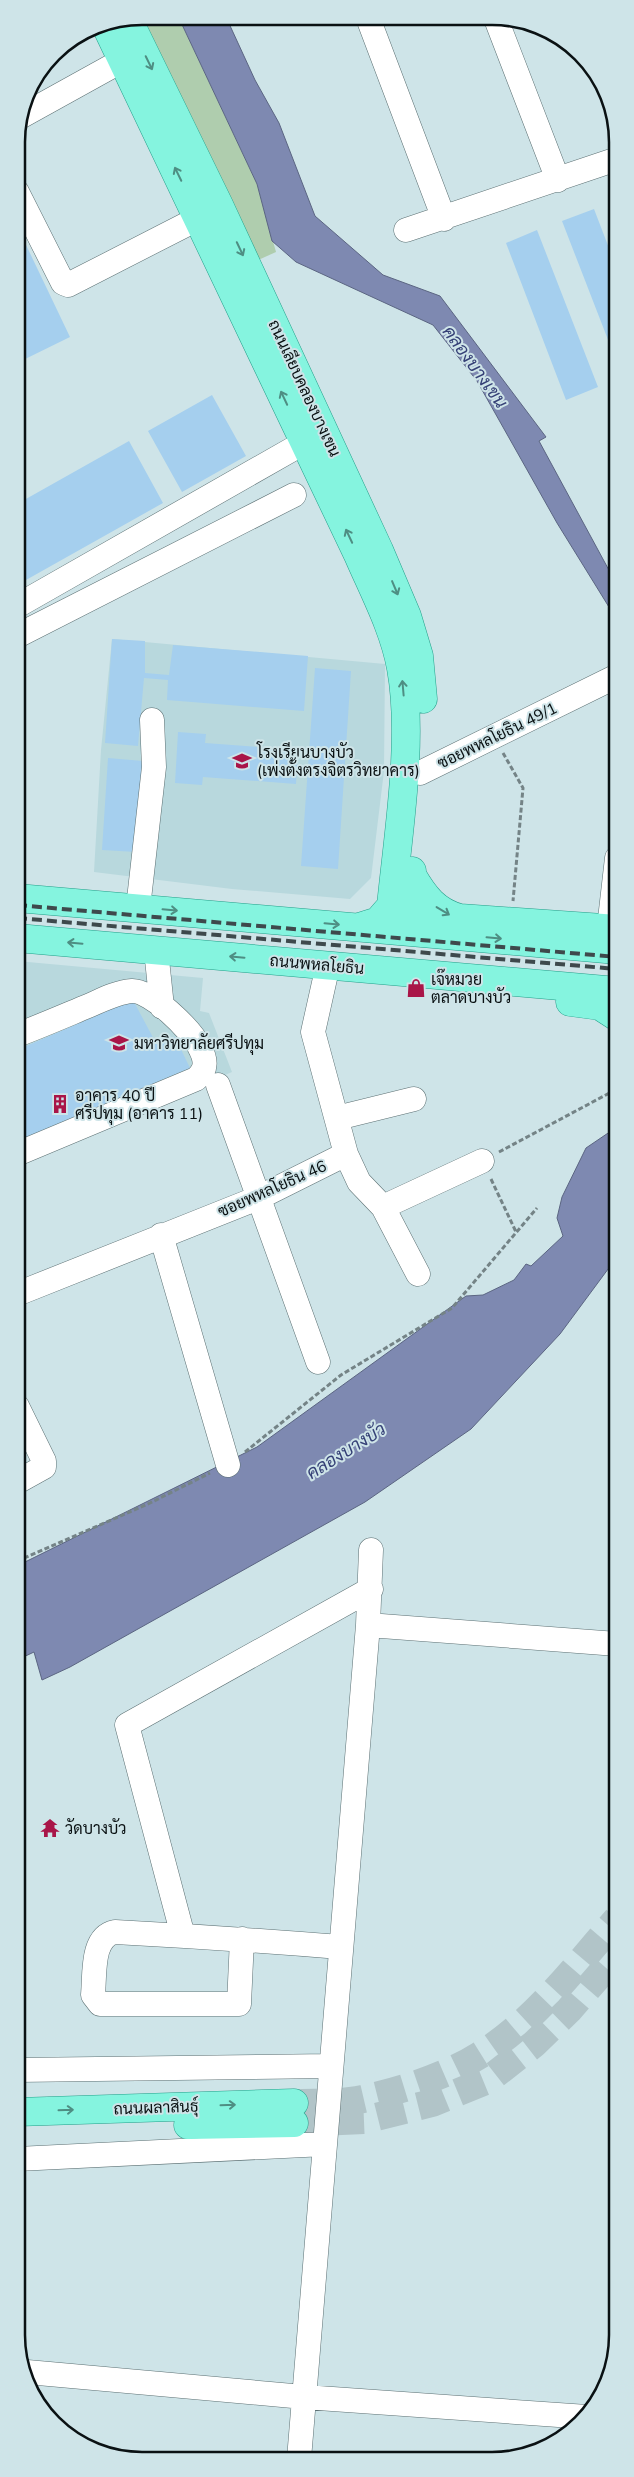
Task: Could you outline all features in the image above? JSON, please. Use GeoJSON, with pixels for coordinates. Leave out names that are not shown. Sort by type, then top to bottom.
{"type":"FeatureCollection","features":[{"type":"Feature","properties":{"kind":"main road","name":"ถนนเลียบคลองบางเขน"},"geometry":{"type":"LineString","coordinates":[[131,26],[336,454],[408,616],[419,656],[423,700],[413,743],[412,772]]}},
{"type":"Feature","properties":{"kind":"main road","name":"ถนนเลียบคลองบางเขน"},"geometry":{"type":"LineString","coordinates":[[108,30],[305,442],[390,628],[402,668],[405,712],[413,743]]}},
{"type":"Feature","properties":{"kind":"main road"},"geometry":{"type":"LineString","coordinates":[[359,927],[378,921],[391,906],[412,772]]}},
{"type":"Feature","properties":{"kind":"main road","name":"ซอยพหลโยธิน 49/1"},"geometry":{"type":"LineString","coordinates":[[412,772],[412,875],[410,907],[416,922],[428,933]]}},
{"type":"Feature","properties":{"kind":"main road"},"geometry":{"type":"LineString","coordinates":[[412,875],[433,905],[446,914],[460,918],[511,922],[609,935]]}},
{"type":"Feature","properties":{"kind":"main road"},"geometry":{"type":"LineString","coordinates":[[25,899],[428,933],[609,936]]}},
{"type":"Feature","properties":{"kind":"main road","name":"ถนนพหลโยธิน"},"geometry":{"type":"LineString","coordinates":[[25,939],[609,990]]}},
{"type":"Feature","properties":{"kind":"main road"},"geometry":{"type":"LineString","coordinates":[[358,968],[384,984],[400,988],[590,1003],[609,1010]]}},
{"type":"Feature","properties":{"kind":"main road","name":"ถนนผลาสินธุ์"},"geometry":{"type":"LineString","coordinates":[[25,2112],[294,2113],[25,2130]]}},
{"type":"Feature","properties":{"kind":"street"},"geometry":{"type":"LineString","coordinates":[[371,25],[444,219]]}},
{"type":"Feature","properties":{"kind":"street"},"geometry":{"type":"LineString","coordinates":[[498,25],[558,180]]}},
{"type":"Feature","properties":{"kind":"street"},"geometry":{"type":"LineString","coordinates":[[29,112],[122,60]]}},
{"type":"Feature","properties":{"kind":"street"},"geometry":{"type":"LineString","coordinates":[[406,230],[444,219],[609,162]]}},
{"type":"Feature","properties":{"kind":"street"},"geometry":{"type":"LineString","coordinates":[[25,210],[62,283],[68,285],[199,218]]}},
{"type":"Feature","properties":{"kind":"street"},"geometry":{"type":"LineString","coordinates":[[25,601],[305,442]]}},
{"type":"Feature","properties":{"kind":"street"},"geometry":{"type":"LineString","coordinates":[[25,632],[294,495]]}},
{"type":"Feature","properties":{"kind":"street","name":"ซอยพหลโยธิน 49/1"},"geometry":{"type":"LineString","coordinates":[[412,772],[494,736],[609,680]]}},
{"type":"Feature","properties":{"kind":"street"},"geometry":{"type":"LineString","coordinates":[[138,908],[154,767],[152,720]]}},
{"type":"Feature","properties":{"kind":"street"},"geometry":{"type":"LineString","coordinates":[[156,950],[162,1007]]}},
{"type":"Feature","properties":{"kind":"street","name":"ซอยพหลโยธิน 46"},"geometry":{"type":"LineString","coordinates":[[25,1291],[258,1198],[346,1154],[313,1032],[328,965]]}},
{"type":"Feature","properties":{"kind":"street"},"geometry":{"type":"LineString","coordinates":[[25,1032],[115,995],[134,991],[162,1007],[186,1027],[197,1042],[206,1064],[203,1074],[196,1079],[25,1151]]}},
{"type":"Feature","properties":{"kind":"street"},"geometry":{"type":"LineString","coordinates":[[218,1086],[318,1362]]}},
{"type":"Feature","properties":{"kind":"street"},"geometry":{"type":"LineString","coordinates":[[337,1118],[414,1099]]}},
{"type":"Feature","properties":{"kind":"street"},"geometry":{"type":"LineString","coordinates":[[346,1154],[359,1182],[383,1207],[418,1274]]}},
{"type":"Feature","properties":{"kind":"street"},"geometry":{"type":"LineString","coordinates":[[383,1207],[482,1161]]}},
{"type":"Feature","properties":{"kind":"street"},"geometry":{"type":"LineString","coordinates":[[161,1235],[228,1465]]}},
{"type":"Feature","properties":{"kind":"street"},"geometry":{"type":"LineString","coordinates":[[25,1422],[44,1461],[44,1467],[25,1478]]}},
{"type":"Feature","properties":{"kind":"street"},"geometry":{"type":"LineString","coordinates":[[300,2452],[368,1625],[370,1550]]}},
{"type":"Feature","properties":{"kind":"street"},"geometry":{"type":"LineString","coordinates":[[183,1936],[126,1725],[370,1589]]}},
{"type":"Feature","properties":{"kind":"street"},"geometry":{"type":"LineString","coordinates":[[368,1625],[609,1643]]}},
{"type":"Feature","properties":{"kind":"street"},"geometry":{"type":"LineString","coordinates":[[242,1939],[239,2004],[100,2004],[93,1994],[100,1939],[106,1934],[115,1932],[242,1939],[340,1947]]}},
{"type":"Feature","properties":{"kind":"street"},"geometry":{"type":"LineString","coordinates":[[25,2070],[330,2066]]}},
{"type":"Feature","properties":{"kind":"street"},"geometry":{"type":"LineString","coordinates":[[25,2159],[325,2144]]}},
{"type":"Feature","properties":{"kind":"street"},"geometry":{"type":"LineString","coordinates":[[31,2372],[304,2396],[577,2415]]}},
{"type":"Feature","properties":{"kind":"path"},"geometry":{"type":"LineString","coordinates":[[494,736],[523,788],[511,922]]}},
{"type":"Feature","properties":{"kind":"path"},"geometry":{"type":"LineString","coordinates":[[516,1232],[482,1161],[609,1094]]}},
{"type":"Feature","properties":{"kind":"path"},"geometry":{"type":"LineString","coordinates":[[25,1558],[150,1503],[228,1465],[341,1375],[452,1308],[537,1208]]}},
{"type":"Feature","properties":{"kind":"shaded area","name":"โรงเรียนบางบัว (เพ่งตั้งตรงจิตรวิทยาคาร)"},"geometry":{"type":"Polygon","coordinates":[[[112,639],[385,664],[384,771],[371,878],[350,899],[232,889],[94,872],[101,750],[112,639]]]}},
{"type":"Feature","properties":{"kind":"shaded area","name":"มหาวิทยาลัยศรีปทุม"},"geometry":{"type":"Polygon","coordinates":[[[25,962],[203,978],[200,1011],[209,1013],[232,1072],[25,1160],[25,962]]]}},
{"type":"Feature","properties":{"kind":"green space"},"geometry":{"type":"Polygon","coordinates":[[[146,25],[182,25],[257,184],[276,252],[256,261],[146,25]]]}},
{"type":"Feature","properties":{"kind":"water","name":"คลองบางเขน"},"geometry":{"type":"Polygon","coordinates":[[[182,25],[230,25],[255,80],[279,123],[315,216],[383,275],[440,296],[546,437],[539,441],[609,570],[609,607],[557,523],[477,381],[433,325],[296,262],[272,241],[257,184],[182,25]]]}},
{"type":"Feature","properties":{"kind":"water","name":"คลองบางบัว"},"geometry":{"type":"Polygon","coordinates":[[[609,1132],[609,1268],[560,1334],[471,1429],[365,1502],[70,1667],[42,1680],[34,1652],[25,1656],[25,1562],[257,1447],[466,1296],[483,1295],[514,1280],[526,1264],[531,1266],[563,1236],[557,1218],[562,1197],[586,1148],[609,1132]]]}},
{"type":"Feature","properties":{"kind":"building"},"geometry":{"type":"Polygon","coordinates":[[[594,209],[609,248],[609,342],[562,221],[594,209]]]}},
{"type":"Feature","properties":{"kind":"building"},"geometry":{"type":"Polygon","coordinates":[[[537,230],[598,387],[566,400],[506,243],[537,230]]]}},
{"type":"Feature","properties":{"kind":"building"},"geometry":{"type":"Polygon","coordinates":[[[25,243],[70,337],[25,359],[25,243]]]}},
{"type":"Feature","properties":{"kind":"building"},"geometry":{"type":"Polygon","coordinates":[[[212,395],[246,456],[182,492],[148,431],[212,395]]]}},
{"type":"Feature","properties":{"kind":"building"},"geometry":{"type":"Polygon","coordinates":[[[129,441],[163,503],[26,580],[25,500],[129,441]]]}},
{"type":"Feature","properties":{"kind":"building"},"geometry":{"type":"Polygon","coordinates":[[[112,639],[145,641],[145,673],[169,675],[173,645],[308,656],[304,711],[167,700],[168,680],[144,678],[138,746],[105,743],[112,639]]]}},
{"type":"Feature","properties":{"kind":"building"},"geometry":{"type":"Polygon","coordinates":[[[315,668],[351,671],[338,869],[301,866],[315,668]]]}},
{"type":"Feature","properties":{"kind":"building"},"geometry":{"type":"Polygon","coordinates":[[[178,732],[206,734],[205,743],[298,750],[296,784],[203,777],[202,785],[175,783],[178,732]]]}},
{"type":"Feature","properties":{"kind":"building"},"geometry":{"type":"Polygon","coordinates":[[[108,758],[143,761],[136,852],[102,850],[108,758]]]}},
{"type":"Feature","properties":{"kind":"building","name":"อาคาร 40 ปี ศรีปทุม (อาคาร 11)"},"geometry":{"type":"Polygon","coordinates":[[[133,1000],[157,1045],[175,1037],[190,1068],[25,1138],[25,1047],[133,1000]]]}},
{"type":"Feature","properties":{"kind":"tunnel"},"geometry":{"type":"LineString","coordinates":[[294,2103],[355,2101],[423,2082],[467,2063],[500,2041],[536,2010],[609,1928]]}},
{"type":"Feature","properties":{"kind":"tunnel"},"geometry":{"type":"LineString","coordinates":[[294,2123],[364,2120],[432,2103],[488,2080],[534,2044],[569,2010],[609,1964]]}},
{"type":"Feature","properties":{"kind":"railway"},"geometry":{"type":"LineString","coordinates":[[25,906],[609,956]]}},
{"type":"Feature","properties":{"kind":"railway"},"geometry":{"type":"LineString","coordinates":[[25,919],[609,968]]}},
{"type":"Feature","properties":{"kind":"place","name":"โรงเรียนบางบัว (เพ่งตั้งตรงจิตรวิทยาคาร)"},"geometry":{"type":"Point","coordinates":[242,761]}},
{"type":"Feature","properties":{"kind":"place","name":"เจ๊หมวย ตลาดบางบัว"},"geometry":{"type":"Point","coordinates":[416,988]}},
{"type":"Feature","properties":{"kind":"place","name":"มหาวิทยาลัยศรีปทุม"},"geometry":{"type":"Point","coordinates":[119,1043]}},
{"type":"Feature","properties":{"kind":"place","name":"อาคาร 40 ปี ศรีปทุม (อาคาร 11)"},"geometry":{"type":"Point","coordinates":[60,1104]}},
{"type":"Feature","properties":{"kind":"place","name":"วัดบางบัว"},"geometry":{"type":"Point","coordinates":[50,1828]}}]}
